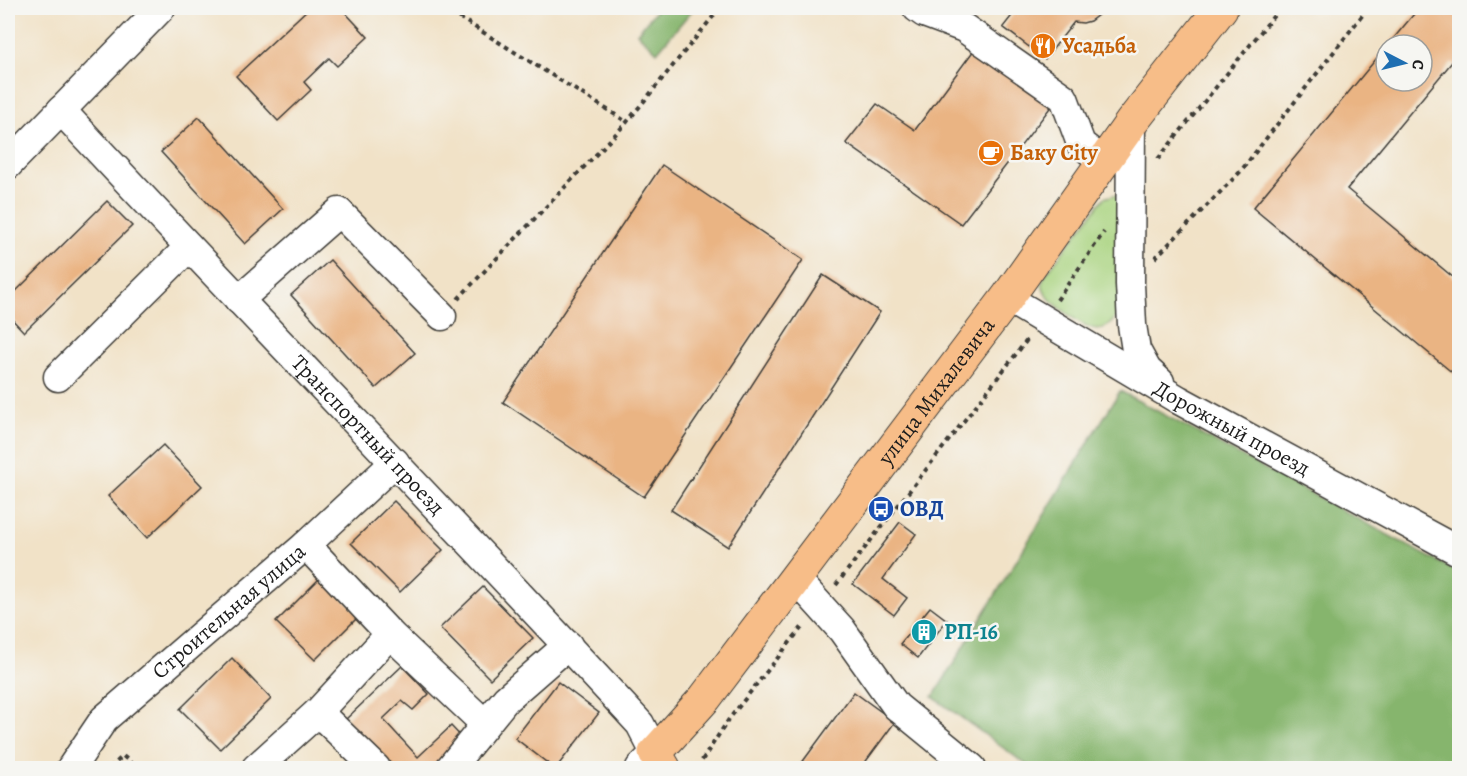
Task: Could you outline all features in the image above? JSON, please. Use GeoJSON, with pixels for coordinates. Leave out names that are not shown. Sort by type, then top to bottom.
{"type":"FeatureCollection","features":[{"type":"Feature","properties":{"kind":"main road","name":"улица Михалевича"},"geometry":{"type":"LineString","coordinates":[[653,763],[705,698],[1007,298],[1131,123],[1221,8]]}},
{"type":"Feature","properties":{"kind":"street"},"geometry":{"type":"LineString","coordinates":[[8,165],[161,8]]}},
{"type":"Feature","properties":{"kind":"street"},"geometry":{"type":"LineString","coordinates":[[917,8],[924,13],[964,28],[1064,98],[1081,144],[1104,162]]}},
{"type":"Feature","properties":{"kind":"street","name":"Транспортный проезд"},"geometry":{"type":"LineString","coordinates":[[61,110],[239,300],[302,379],[395,462],[568,645],[601,690],[640,724],[653,763]]}},
{"type":"Feature","properties":{"kind":"street"},"geometry":{"type":"LineString","coordinates":[[1131,123],[1130,284],[1136,350],[1147,370],[1179,400]]}},
{"type":"Feature","properties":{"kind":"street"},"geometry":{"type":"LineString","coordinates":[[239,300],[339,212],[442,316]]}},
{"type":"Feature","properties":{"kind":"street"},"geometry":{"type":"LineString","coordinates":[[58,376],[189,247]]}},
{"type":"Feature","properties":{"kind":"street","name":"Дорожный проезд"},"geometry":{"type":"LineString","coordinates":[[1007,298],[1179,400],[1460,552]]}},
{"type":"Feature","properties":{"kind":"street","name":"Строительная улица"},"geometry":{"type":"LineString","coordinates":[[71,768],[104,719],[306,545],[395,462]]}},
{"type":"Feature","properties":{"kind":"street"},"geometry":{"type":"LineString","coordinates":[[306,545],[390,634],[485,724]]}},
{"type":"Feature","properties":{"kind":"street"},"geometry":{"type":"LineString","coordinates":[[795,578],[842,630],[896,706],[972,768]]}},
{"type":"Feature","properties":{"kind":"street"},"geometry":{"type":"LineString","coordinates":[[256,768],[318,712],[390,634]]}},
{"type":"Feature","properties":{"kind":"street"},"geometry":{"type":"LineString","coordinates":[[450,768],[507,699],[568,645]]}},
{"type":"Feature","properties":{"kind":"street"},"geometry":{"type":"LineString","coordinates":[[318,712],[376,768]]}},
{"type":"Feature","properties":{"kind":"path"},"geometry":{"type":"LineString","coordinates":[[444,8],[627,122]]}},
{"type":"Feature","properties":{"kind":"path"},"geometry":{"type":"LineString","coordinates":[[442,316],[627,122],[720,8]]}},
{"type":"Feature","properties":{"kind":"path"},"geometry":{"type":"LineString","coordinates":[[1152,167],[1280,8]]}},
{"type":"Feature","properties":{"kind":"path"},"geometry":{"type":"LineString","coordinates":[[1130,284],[1240,172],[1368,8]]}},
{"type":"Feature","properties":{"kind":"path"},"geometry":{"type":"LineString","coordinates":[[1053,306],[1109,224]]}},
{"type":"Feature","properties":{"kind":"path"},"geometry":{"type":"LineString","coordinates":[[697,768],[729,718],[864,550],[1033,333]]}},
{"type":"Feature","properties":{"kind":"path"},"geometry":{"type":"LineString","coordinates":[[110,768],[123,756],[137,768]]}},
{"type":"Feature","properties":{"kind":"green space"},"geometry":{"type":"Polygon","coordinates":[[[658,8],[694,8],[657,52],[637,33],[658,8]]]}},
{"type":"Feature","properties":{"kind":"green space"},"geometry":{"type":"Polygon","coordinates":[[[1119,196],[1119,311],[1108,325],[1096,329],[1083,324],[1056,305],[1049,298],[1042,283],[1046,274],[1104,198],[1119,196]]]}},
{"type":"Feature","properties":{"kind":"green space"},"geometry":{"type":"Polygon","coordinates":[[[1120,391],[1459,573],[1459,768],[1031,768],[933,697],[1120,391]]]}},
{"type":"Feature","properties":{"kind":"building"},"geometry":{"type":"Polygon","coordinates":[[[309,8],[341,8],[368,37],[337,66],[329,58],[304,82],[311,90],[278,121],[236,76],[309,8]]]}},
{"type":"Feature","properties":{"kind":"building"},"geometry":{"type":"Polygon","coordinates":[[[1018,8],[1103,8],[1090,21],[1074,22],[1045,59],[1003,27],[1018,8]]]}},
{"type":"Feature","properties":{"kind":"building"},"geometry":{"type":"Polygon","coordinates":[[[1419,8],[1460,8],[1460,69],[1452,62],[1434,84],[1434,33],[1398,33],[1419,8]]]}},
{"type":"Feature","properties":{"kind":"building"},"geometry":{"type":"Polygon","coordinates":[[[974,50],[1053,104],[961,224],[846,143],[877,104],[915,130],[974,50]]]}},
{"type":"Feature","properties":{"kind":"building"},"geometry":{"type":"Polygon","coordinates":[[[1374,62],[1374,93],[1426,93],[1347,189],[1460,283],[1460,379],[1253,208],[1374,62]]]}},
{"type":"Feature","properties":{"kind":"building"},"geometry":{"type":"Polygon","coordinates":[[[199,117],[283,209],[245,244],[161,152],[199,117]]]}},
{"type":"Feature","properties":{"kind":"building"},"geometry":{"type":"Polygon","coordinates":[[[662,165],[803,260],[644,497],[503,402],[662,165]]]}},
{"type":"Feature","properties":{"kind":"building"},"geometry":{"type":"Polygon","coordinates":[[[107,201],[132,226],[24,332],[8,315],[8,299],[107,201]]]}},
{"type":"Feature","properties":{"kind":"building"},"geometry":{"type":"Polygon","coordinates":[[[330,260],[415,353],[376,388],[291,295],[330,260]]]}},
{"type":"Feature","properties":{"kind":"building"},"geometry":{"type":"Polygon","coordinates":[[[823,275],[880,312],[728,547],[671,510],[823,275]]]}},
{"type":"Feature","properties":{"kind":"building"},"geometry":{"type":"Polygon","coordinates":[[[163,445],[202,486],[147,538],[108,496],[163,445]]]}},
{"type":"Feature","properties":{"kind":"building"},"geometry":{"type":"Polygon","coordinates":[[[394,501],[443,550],[400,592],[351,543],[394,501]]]}},
{"type":"Feature","properties":{"kind":"building"},"geometry":{"type":"Polygon","coordinates":[[[900,522],[916,534],[883,579],[907,598],[894,615],[853,584],[900,522]]]}},
{"type":"Feature","properties":{"kind":"building"},"geometry":{"type":"Polygon","coordinates":[[[321,577],[360,615],[315,660],[276,622],[321,577]]]}},
{"type":"Feature","properties":{"kind":"building"},"geometry":{"type":"Polygon","coordinates":[[[483,587],[533,638],[490,679],[440,628],[483,587]]]}},
{"type":"Feature","properties":{"kind":"building","name":"РП-16"},"geometry":{"type":"Polygon","coordinates":[[[930,607],[947,620],[918,658],[900,644],[930,607]]]}},
{"type":"Feature","properties":{"kind":"building"},"geometry":{"type":"Polygon","coordinates":[[[232,658],[271,699],[220,749],[180,709],[232,658]]]}},
{"type":"Feature","properties":{"kind":"building"},"geometry":{"type":"Polygon","coordinates":[[[402,666],[429,694],[413,710],[402,701],[383,719],[418,757],[451,726],[467,743],[439,768],[391,768],[346,719],[402,666]]]}},
{"type":"Feature","properties":{"kind":"building"},"geometry":{"type":"Polygon","coordinates":[[[558,682],[599,713],[554,768],[515,738],[558,682]]]}},
{"type":"Feature","properties":{"kind":"building"},"geometry":{"type":"Polygon","coordinates":[[[854,692],[895,722],[861,768],[798,768],[854,692]]]}},
{"type":"Feature","properties":{"kind":"place","name":"Усадьба"},"geometry":{"type":"Point","coordinates":[1043,46]}},
{"type":"Feature","properties":{"kind":"place","name":"Баку City"},"geometry":{"type":"Point","coordinates":[991,153]}},
{"type":"Feature","properties":{"kind":"place","name":"ОВД"},"geometry":{"type":"Point","coordinates":[881,509]}},
{"type":"Feature","properties":{"kind":"place","name":"РП-16"},"geometry":{"type":"Point","coordinates":[924,632]}}]}
